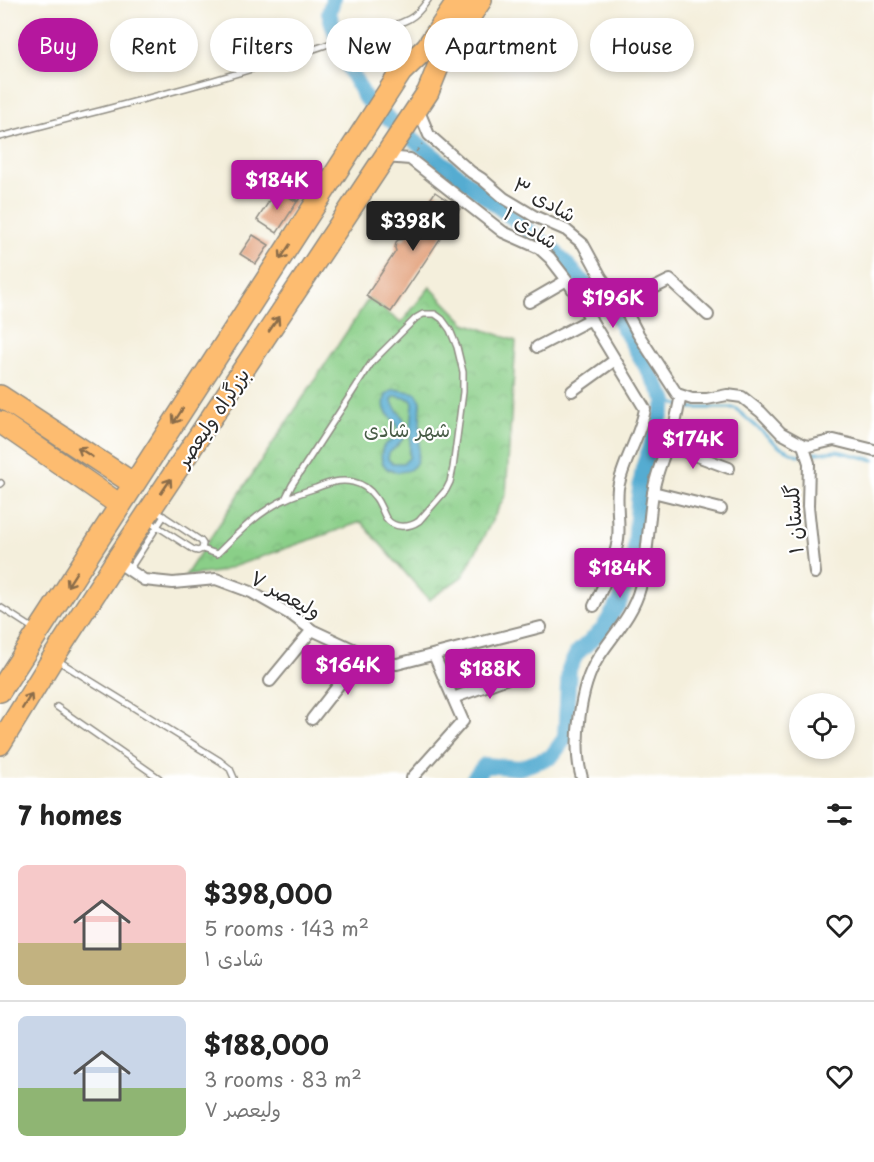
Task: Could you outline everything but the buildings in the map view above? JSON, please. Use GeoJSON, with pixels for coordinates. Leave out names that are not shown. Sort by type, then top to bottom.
{"type":"FeatureCollection","features":[{"type":"Feature","properties":{"kind":"highway","name":"بزرگراه ولیعصر"},"geometry":{"type":"LineString","coordinates":[[0,691],[401,72],[427,47],[459,0]]}},
{"type":"Feature","properties":{"kind":"highway","name":"بزرگراه ولیعصر"},"geometry":{"type":"LineString","coordinates":[[0,744],[53,658],[123,565],[353,204],[419,105],[442,57],[481,0]]}},
{"type":"Feature","properties":{"kind":"highway"},"geometry":{"type":"LineString","coordinates":[[327,187],[353,204]]}},
{"type":"Feature","properties":{"kind":"highway"},"geometry":{"type":"LineString","coordinates":[[0,396],[134,484]]}},
{"type":"Feature","properties":{"kind":"highway"},"geometry":{"type":"LineString","coordinates":[[22,411],[6,425],[120,506]]}},
{"type":"Feature","properties":{"kind":"street","name":"شادی ۳"},"geometry":{"type":"LineString","coordinates":[[419,105],[429,135],[471,172],[482,178],[504,198],[534,216],[566,230],[583,244],[601,277],[677,394],[681,396]]}},
{"type":"Feature","properties":{"kind":"street"},"geometry":{"type":"LineString","coordinates":[[386,155],[410,159]]}},
{"type":"Feature","properties":{"kind":"street","name":"شادی ۱"},"geometry":{"type":"LineString","coordinates":[[410,159],[503,232],[539,248],[550,258],[567,280],[645,409],[642,425],[624,467],[618,489],[618,540],[607,580],[594,606]]}},
{"type":"Feature","properties":{"kind":"street"},"geometry":{"type":"LineString","coordinates":[[530,302],[567,280]]}},
{"type":"Feature","properties":{"kind":"street"},"geometry":{"type":"LineString","coordinates":[[620,305],[670,280],[708,315]]}},
{"type":"Feature","properties":{"kind":"street"},"geometry":{"type":"LineString","coordinates":[[537,347],[591,319]]}},
{"type":"Feature","properties":{"kind":"street"},"geometry":{"type":"LineString","coordinates":[[572,391],[615,360]]}},
{"type":"Feature","properties":{"kind":"street"},"geometry":{"type":"LineString","coordinates":[[582,778],[578,751],[583,696],[598,658],[617,633],[636,600],[650,532],[653,492],[681,396],[692,399],[727,395],[742,397],[761,412],[781,433],[803,445],[809,446],[834,440],[874,450]]}},
{"type":"Feature","properties":{"kind":"street"},"geometry":{"type":"LineString","coordinates":[[668,445],[729,468]]}},
{"type":"Feature","properties":{"kind":"street","name":"گلستان ۱"},"geometry":{"type":"LineString","coordinates":[[803,445],[808,463],[808,506],[815,573]]}},
{"type":"Feature","properties":{"kind":"street"},"geometry":{"type":"LineString","coordinates":[[653,492],[721,509]]}},
{"type":"Feature","properties":{"kind":"street","name":"ولیعصر ۷"},"geometry":{"type":"LineString","coordinates":[[123,565],[144,580],[173,583],[216,579],[251,592],[293,616],[312,630],[383,663],[397,664],[542,627]]}},
{"type":"Feature","properties":{"kind":"street"},"geometry":{"type":"LineString","coordinates":[[270,681],[312,630]]}},
{"type":"Feature","properties":{"kind":"street"},"geometry":{"type":"LineString","coordinates":[[312,720],[363,654]]}},
{"type":"Feature","properties":{"kind":"street"},"geometry":{"type":"LineString","coordinates":[[412,778],[464,721],[434,655]]}},
{"type":"Feature","properties":{"kind":"street"},"geometry":{"type":"LineString","coordinates":[[453,698],[516,675]]}},
{"type":"Feature","properties":{"kind":"lane"},"geometry":{"type":"LineString","coordinates":[[0,137],[216,80],[353,35],[400,23],[420,11],[428,0]]}},
{"type":"Feature","properties":{"kind":"lane"},"geometry":{"type":"LineString","coordinates":[[154,517],[194,550],[202,549],[217,554],[266,510],[285,499],[334,482],[354,482],[372,493],[386,518],[394,524],[404,527],[415,524],[446,490],[453,468],[464,382],[457,347],[450,330],[442,319],[435,314],[416,318],[372,362],[285,499]]}},
{"type":"Feature","properties":{"kind":"lane"},"geometry":{"type":"LineString","coordinates":[[154,517],[201,540],[202,549]]}},
{"type":"Feature","properties":{"kind":"lane"},"geometry":{"type":"LineString","coordinates":[[0,607],[38,632]]}},
{"type":"Feature","properties":{"kind":"lane"},"geometry":{"type":"LineString","coordinates":[[53,658],[230,769],[234,778]]}},
{"type":"Feature","properties":{"kind":"lane"},"geometry":{"type":"LineString","coordinates":[[57,707],[159,778]]}},
{"type":"Feature","properties":{"kind":"path"},"geometry":{"type":"LineString","coordinates":[[410,159],[429,135]]}},
{"type":"Feature","properties":{"kind":"green space","name":"شهر شادی"},"geometry":{"type":"Polygon","coordinates":[[[430,287],[465,323],[516,341],[506,494],[463,576],[429,600],[361,522],[218,572],[185,576],[369,298],[401,323],[430,287]]]}},
{"type":"Feature","properties":{"kind":"water"},"geometry":{"type":"Polygon","coordinates":[[[394,389],[416,393],[421,401],[418,458],[413,467],[405,471],[395,472],[387,468],[382,461],[383,447],[394,438],[398,429],[386,413],[384,403],[386,394],[394,389]],[[395,396],[392,400],[406,427],[401,442],[389,453],[388,459],[392,463],[404,463],[409,458],[413,403],[410,399],[395,396]]]}},
{"type":"Feature","properties":{"kind":"waterway"},"geometry":{"type":"LineString","coordinates":[[333,0],[329,13],[342,55],[365,98],[415,141],[554,251],[617,317],[666,401],[643,468],[633,565],[620,601],[602,630],[577,653],[569,669],[565,738],[551,757],[519,768],[485,765],[474,778]]}},
{"type":"Feature","properties":{"kind":"waterway"},"geometry":{"type":"LineString","coordinates":[[666,401],[689,408],[735,408],[778,446],[797,455],[837,451],[874,460]]}}]}
